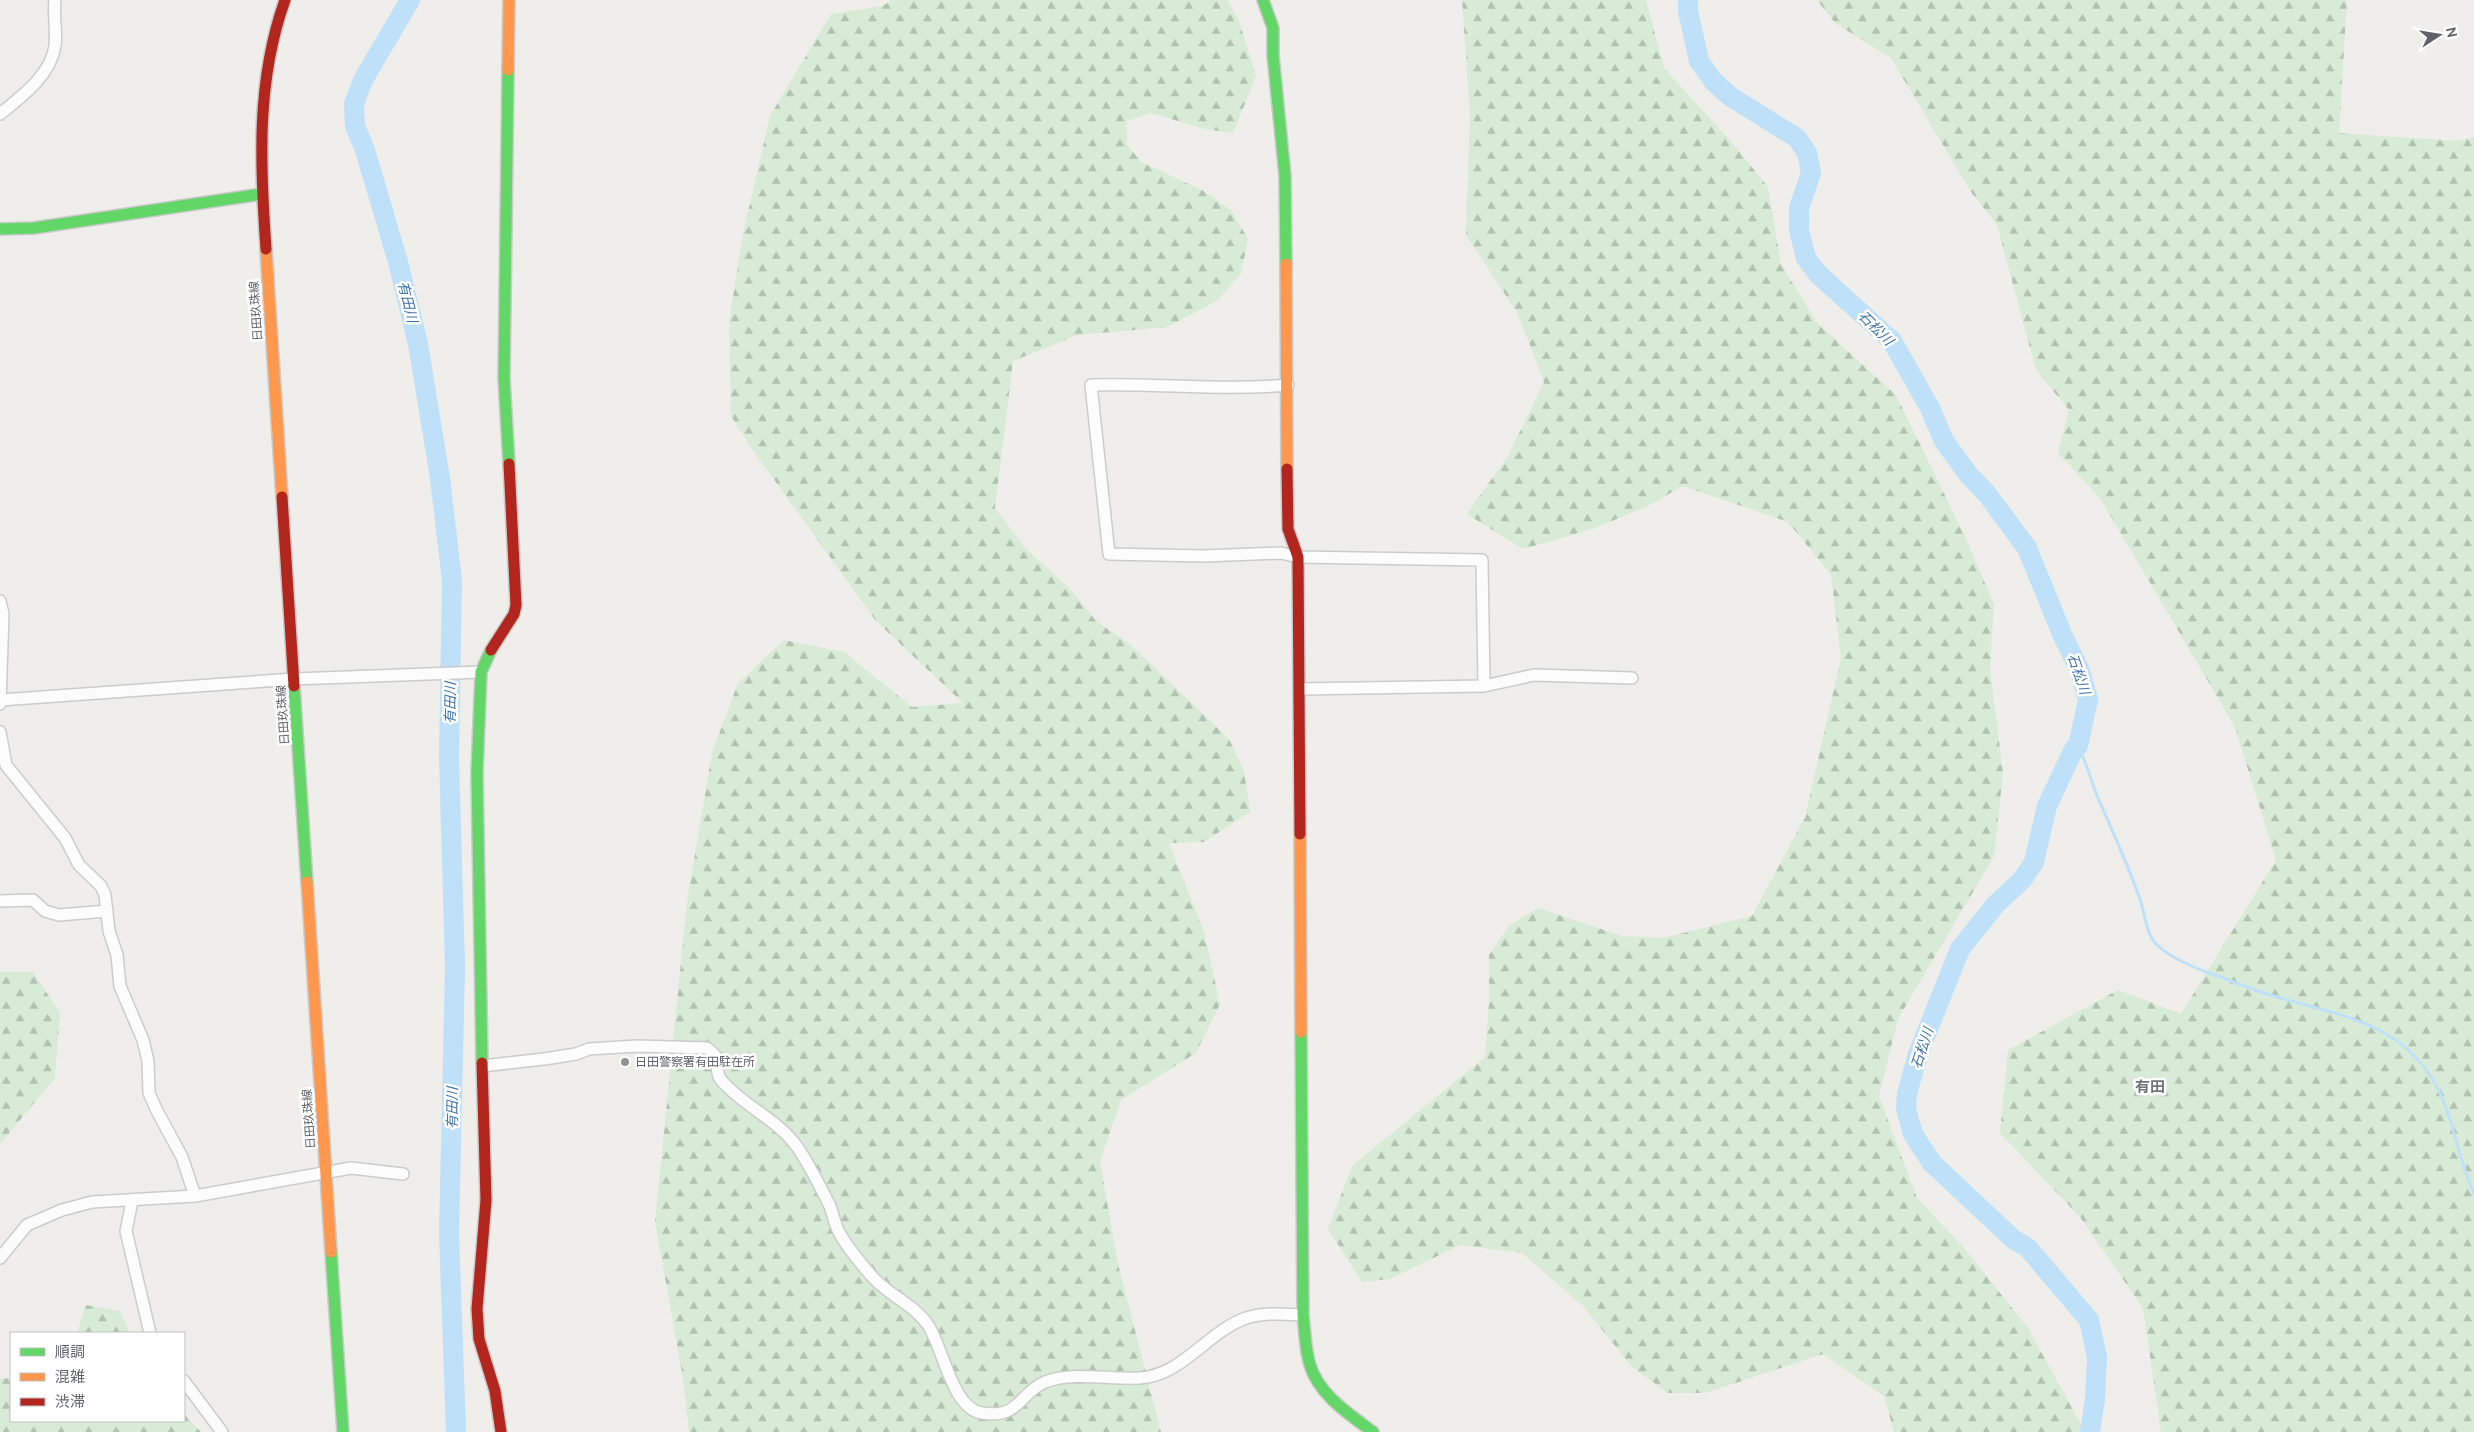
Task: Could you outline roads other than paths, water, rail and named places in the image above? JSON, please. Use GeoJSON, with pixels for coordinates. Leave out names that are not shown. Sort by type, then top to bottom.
{"type":"FeatureCollection","features":[{"type":"Feature","properties":{"kind":"street","name":"日田玖珠線"},"geometry":{"type":"LineString","coordinates":[[285,0],[275,25],[261,93],[262,194],[343,1432]]}},
{"type":"Feature","properties":{"kind":"street"},"geometry":{"type":"LineString","coordinates":[[501,1432],[495,1391],[479,1339],[478,1316],[486,1200],[477,861],[479,694],[481,672],[498,638],[514,614],[516,605],[504,378],[509,0]]}},
{"type":"Feature","properties":{"kind":"street"},"geometry":{"type":"LineString","coordinates":[[1263,0],[1273,28],[1273,55],[1285,176],[1288,529],[1298,557],[1303,1315],[1306,1349],[1312,1373],[1329,1396],[1373,1432]]}},
{"type":"Feature","properties":{"kind":"street"},"geometry":{"type":"LineString","coordinates":[[0,114],[27,91],[52,58],[56,34],[53,1]]}},
{"type":"Feature","properties":{"kind":"street"},"geometry":{"type":"LineString","coordinates":[[0,229],[34,228],[262,194]]}},
{"type":"Feature","properties":{"kind":"street"},"geometry":{"type":"LineString","coordinates":[[1288,385],[1205,388],[1127,384],[1091,385],[1110,554],[1204,556],[1281,553],[1298,557],[1482,560],[1484,686]]}},
{"type":"Feature","properties":{"kind":"street"},"geometry":{"type":"LineString","coordinates":[[0,601],[2,614],[0,704]]}},
{"type":"Feature","properties":{"kind":"street"},"geometry":{"type":"LineString","coordinates":[[0,700],[294,679],[481,672]]}},
{"type":"Feature","properties":{"kind":"street"},"geometry":{"type":"LineString","coordinates":[[1300,689],[1484,686],[1534,675],[1632,678]]}},
{"type":"Feature","properties":{"kind":"street"},"geometry":{"type":"LineString","coordinates":[[0,732],[6,765],[65,838],[79,865],[101,886],[105,895],[109,931],[117,955],[120,986],[145,1047],[148,1061],[149,1093],[157,1112],[182,1157],[196,1196]]}},
{"type":"Feature","properties":{"kind":"street"},"geometry":{"type":"LineString","coordinates":[[0,902],[33,900],[45,911],[59,915],[107,910]]}},
{"type":"Feature","properties":{"kind":"street"},"geometry":{"type":"LineString","coordinates":[[482,1066],[568,1056],[589,1049],[637,1046],[707,1048],[716,1057],[719,1078],[740,1098],[779,1126],[798,1148],[829,1206],[840,1234],[871,1276],[924,1319],[935,1335],[950,1376],[963,1402],[970,1410],[982,1414],[1015,1409],[1044,1383],[1094,1377],[1141,1378],[1160,1374],[1176,1367],[1226,1327],[1246,1318],[1260,1314],[1303,1315]]}},
{"type":"Feature","properties":{"kind":"street"},"geometry":{"type":"LineString","coordinates":[[0,1258],[27,1225],[62,1210],[92,1202],[196,1196],[351,1168],[403,1174]]}},
{"type":"Feature","properties":{"kind":"street"},"geometry":{"type":"LineString","coordinates":[[132,1201],[126,1232],[150,1332]]}},
{"type":"Feature","properties":{"kind":"street"},"geometry":{"type":"LineString","coordinates":[[185,1382],[222,1432]]}},
{"type":"Feature","properties":{"kind":"waterway","name":"有田川"},"geometry":{"type":"LineString","coordinates":[[410,0],[363,80],[354,104],[355,126],[365,150],[398,262],[418,344],[440,478],[452,581],[449,757],[455,967],[449,1233],[456,1432]]}},
{"type":"Feature","properties":{"kind":"waterway","name":"石松川"},"geometry":{"type":"LineString","coordinates":[[1688,0],[1688,11],[1699,61],[1714,82],[1731,97],[1797,138],[1807,153],[1811,173],[1799,208],[1799,230],[1806,258],[1818,274],[1892,341],[1930,408],[1944,441],[2027,548],[2062,634],[2080,671],[2088,700],[2078,746],[2074,749],[2047,806],[2034,862],[2022,880],[1996,904],[1960,949],[1918,1054],[1907,1094],[1906,1109],[1913,1134],[1932,1163],[2013,1239],[2028,1248],[2089,1320],[2097,1357],[2095,1399],[2090,1432]]}},
{"type":"Feature","properties":{"kind":"waterway"},"geometry":{"type":"LineString","coordinates":[[2078,746],[2135,886],[2153,941],[2164,951],[2196,968],[2261,992],[2361,1022],[2381,1031],[2399,1043],[2416,1058],[2439,1091],[2474,1193]]}},
{"type":"Feature","properties":{"kind":"place","name":"日田警察署有田駐在所"},"geometry":{"type":"Point","coordinates":[625,1062]}},
{"type":"Feature","properties":{"kind":"district","name":"有田"},"geometry":{"type":"Point","coordinates":[2150,1087]}}]}
